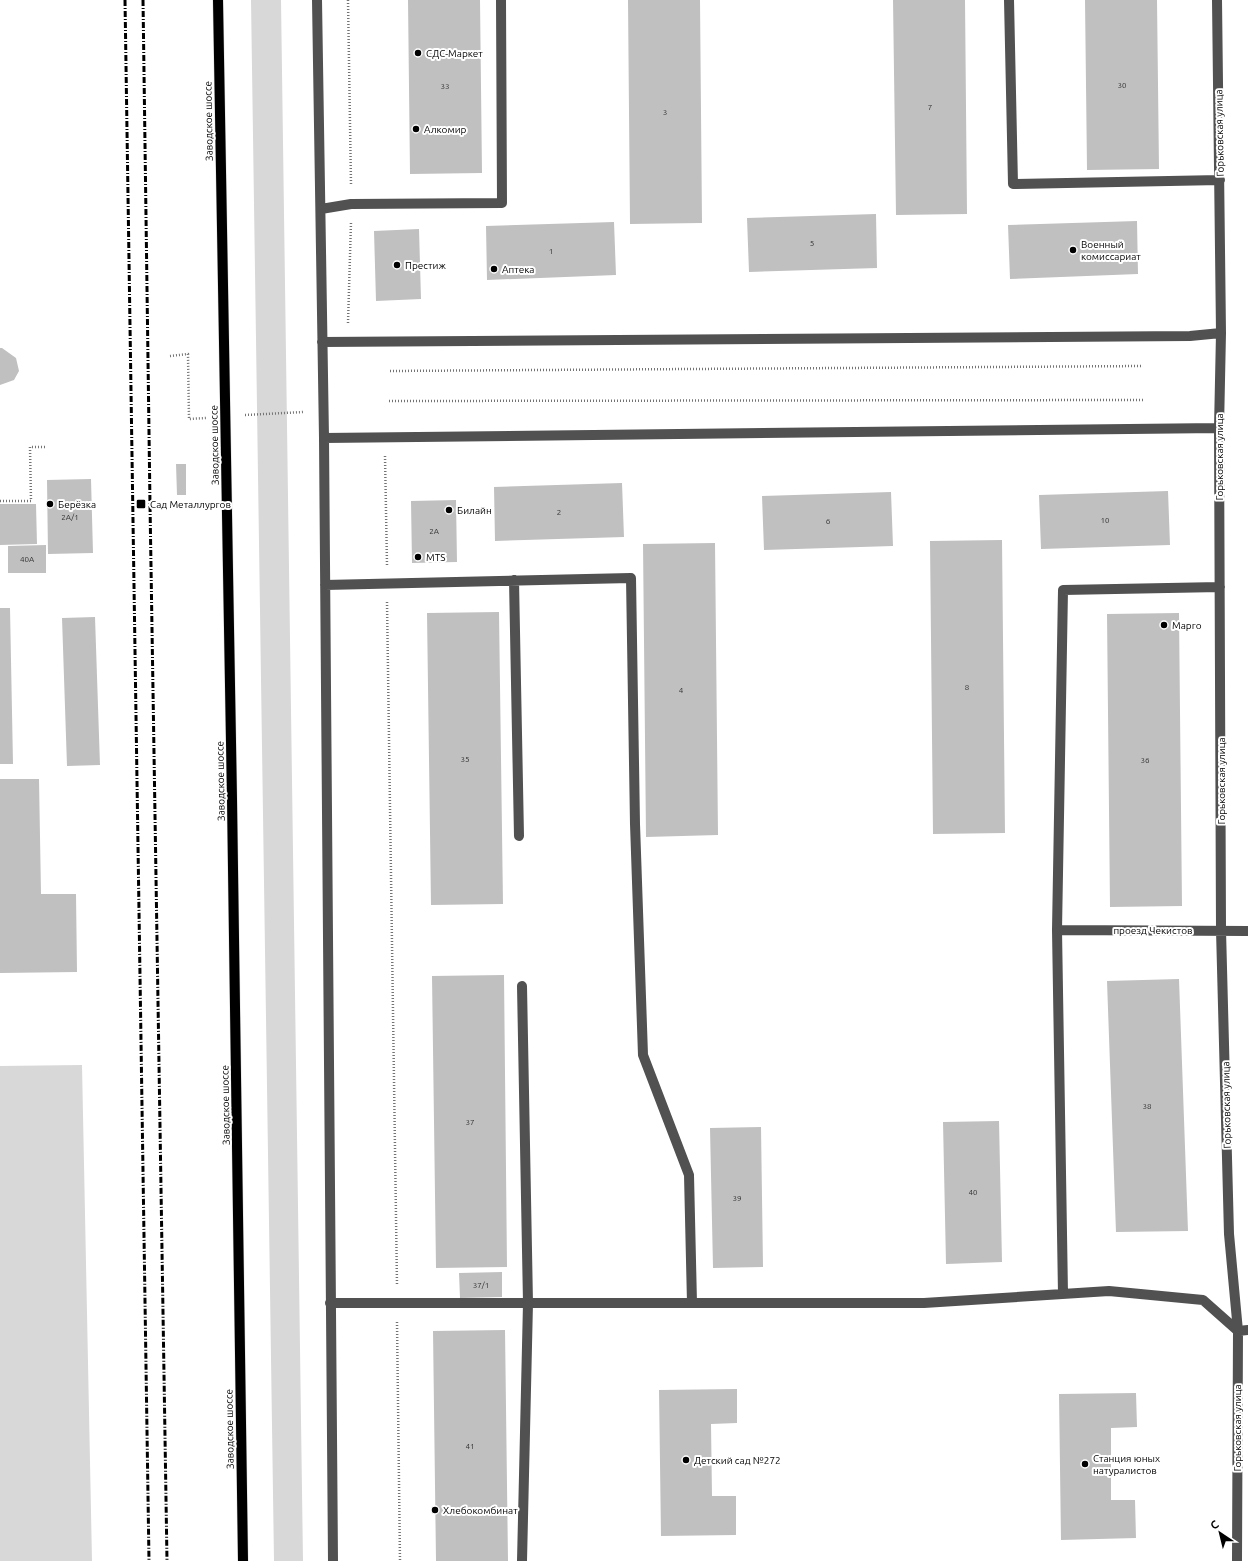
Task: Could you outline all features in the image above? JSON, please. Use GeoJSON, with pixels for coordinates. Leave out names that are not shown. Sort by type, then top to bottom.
{"type":"FeatureCollection","features":[{"type":"Feature","properties":{"kind":"main road","name":"Заводское шоссе"},"geometry":{"type":"LineString","coordinates":[[218,0],[233,807],[243,1561]]}},
{"type":"Feature","properties":{"kind":"street"},"geometry":{"type":"LineString","coordinates":[[318,0],[324,438],[333,1561]]}},
{"type":"Feature","properties":{"kind":"street"},"geometry":{"type":"LineString","coordinates":[[321,209],[351,204],[502,203],[501,0]]}},
{"type":"Feature","properties":{"kind":"street"},"geometry":{"type":"LineString","coordinates":[[1009,0],[1013,184],[1220,180]]}},
{"type":"Feature","properties":{"kind":"street","name":"Горьковская улица"},"geometry":{"type":"LineString","coordinates":[[1217,0],[1221,333],[1219,428],[1221,930],[1229,1234],[1243,1330],[1237,1561]]}},
{"type":"Feature","properties":{"kind":"street"},"geometry":{"type":"LineString","coordinates":[[322,342],[1190,336],[1221,333]]}},
{"type":"Feature","properties":{"kind":"street"},"geometry":{"type":"LineString","coordinates":[[324,438],[1219,428]]}},
{"type":"Feature","properties":{"kind":"street"},"geometry":{"type":"LineString","coordinates":[[325,585],[631,578],[635,824],[643,1055],[689,1175],[692,1303]]}},
{"type":"Feature","properties":{"kind":"street"},"geometry":{"type":"LineString","coordinates":[[514,580],[519,836]]}},
{"type":"Feature","properties":{"kind":"street"},"geometry":{"type":"LineString","coordinates":[[1063,1294],[1057,930],[1063,590],[1220,587]]}},
{"type":"Feature","properties":{"kind":"street","name":"проезд Чекистов"},"geometry":{"type":"LineString","coordinates":[[1057,930],[1248,931]]}},
{"type":"Feature","properties":{"kind":"street"},"geometry":{"type":"LineString","coordinates":[[522,986],[528,1303],[522,1561]]}},
{"type":"Feature","properties":{"kind":"street"},"geometry":{"type":"LineString","coordinates":[[330,1303],[924,1303],[1109,1291],[1203,1300],[1243,1330]]}},
{"type":"Feature","properties":{"kind":"path"},"geometry":{"type":"LineString","coordinates":[[348,0],[351,204],[348,342]]}},
{"type":"Feature","properties":{"kind":"path"},"geometry":{"type":"LineString","coordinates":[[390,371],[1143,366]]}},
{"type":"Feature","properties":{"kind":"path"},"geometry":{"type":"LineString","coordinates":[[389,401],[1143,400]]}},
{"type":"Feature","properties":{"kind":"path"},"geometry":{"type":"LineString","coordinates":[[385,438],[400,1561]]}},
{"type":"Feature","properties":{"kind":"path"},"geometry":{"type":"LineString","coordinates":[[0,501],[31,501],[30,447],[47,447]]}},
{"type":"Feature","properties":{"kind":"shaded area"},"geometry":{"type":"Polygon","coordinates":[[[251,0],[281,0],[303,1561],[274,1561],[251,0]]]}},
{"type":"Feature","properties":{"kind":"shaded area"},"geometry":{"type":"Polygon","coordinates":[[[82,1065],[92,1561],[0,1561],[0,1066],[82,1065]]]}},
{"type":"Feature","properties":{"kind":"building"},"geometry":{"type":"Polygon","coordinates":[[[408,0],[480,0],[482,173],[410,174],[408,0]]]}},
{"type":"Feature","properties":{"kind":"building"},"geometry":{"type":"Polygon","coordinates":[[[628,0],[700,0],[702,223],[630,224],[628,0]]]}},
{"type":"Feature","properties":{"kind":"building"},"geometry":{"type":"Polygon","coordinates":[[[893,0],[965,0],[967,214],[896,215],[893,0]]]}},
{"type":"Feature","properties":{"kind":"building"},"geometry":{"type":"Polygon","coordinates":[[[1085,0],[1157,0],[1159,169],[1087,170],[1085,0]]]}},
{"type":"Feature","properties":{"kind":"building"},"geometry":{"type":"Polygon","coordinates":[[[876,214],[877,268],[749,272],[747,218],[876,214]]]}},
{"type":"Feature","properties":{"kind":"building","name":"Военный комиссариат"},"geometry":{"type":"Polygon","coordinates":[[[1137,221],[1138,274],[1010,279],[1008,225],[1137,221]]]}},
{"type":"Feature","properties":{"kind":"building"},"geometry":{"type":"Polygon","coordinates":[[[614,222],[616,275],[487,280],[486,226],[614,222]]]}},
{"type":"Feature","properties":{"kind":"building"},"geometry":{"type":"Polygon","coordinates":[[[419,229],[421,299],[376,301],[374,231],[419,229]]]}},
{"type":"Feature","properties":{"kind":"building"},"geometry":{"type":"Polygon","coordinates":[[[0,348],[16,358],[19,371],[14,380],[0,385],[0,348]]]}},
{"type":"Feature","properties":{"kind":"building"},"geometry":{"type":"Polygon","coordinates":[[[176,464],[186,464],[186,495],[177,495],[176,464]]]}},
{"type":"Feature","properties":{"kind":"building"},"geometry":{"type":"Polygon","coordinates":[[[91,479],[93,553],[48,554],[47,480],[91,479]]]}},
{"type":"Feature","properties":{"kind":"building"},"geometry":{"type":"Polygon","coordinates":[[[622,483],[624,537],[495,541],[494,487],[622,483]]]}},
{"type":"Feature","properties":{"kind":"building"},"geometry":{"type":"Polygon","coordinates":[[[1168,491],[1170,545],[1041,549],[1039,495],[1168,491]]]}},
{"type":"Feature","properties":{"kind":"building"},"geometry":{"type":"Polygon","coordinates":[[[891,492],[893,546],[764,550],[762,496],[891,492]]]}},
{"type":"Feature","properties":{"kind":"building"},"geometry":{"type":"Polygon","coordinates":[[[456,500],[457,562],[412,563],[411,501],[456,500]]]}},
{"type":"Feature","properties":{"kind":"building"},"geometry":{"type":"Polygon","coordinates":[[[0,504],[36,504],[37,544],[0,545],[0,504]]]}},
{"type":"Feature","properties":{"kind":"building"},"geometry":{"type":"Polygon","coordinates":[[[1002,540],[1005,833],[933,834],[930,541],[1002,540]]]}},
{"type":"Feature","properties":{"kind":"building"},"geometry":{"type":"Polygon","coordinates":[[[715,543],[718,835],[646,837],[643,544],[715,543]]]}},
{"type":"Feature","properties":{"kind":"building"},"geometry":{"type":"Polygon","coordinates":[[[46,545],[46,573],[8,573],[8,546],[46,545]]]}},
{"type":"Feature","properties":{"kind":"building"},"geometry":{"type":"Polygon","coordinates":[[[0,608],[10,608],[13,764],[0,764],[0,608]]]}},
{"type":"Feature","properties":{"kind":"building"},"geometry":{"type":"Polygon","coordinates":[[[499,612],[503,904],[431,905],[427,613],[499,612]]]}},
{"type":"Feature","properties":{"kind":"building"},"geometry":{"type":"Polygon","coordinates":[[[1179,613],[1182,906],[1110,907],[1107,614],[1179,613]]]}},
{"type":"Feature","properties":{"kind":"building"},"geometry":{"type":"Polygon","coordinates":[[[95,617],[100,765],[67,766],[62,618],[95,617]]]}},
{"type":"Feature","properties":{"kind":"building"},"geometry":{"type":"Polygon","coordinates":[[[0,779],[39,779],[41,894],[76,894],[77,972],[0,973],[0,779]]]}},
{"type":"Feature","properties":{"kind":"building"},"geometry":{"type":"Polygon","coordinates":[[[504,975],[507,1267],[436,1268],[432,976],[504,975]]]}},
{"type":"Feature","properties":{"kind":"building"},"geometry":{"type":"Polygon","coordinates":[[[1179,979],[1188,1231],[1116,1232],[1107,981],[1179,979]]]}},
{"type":"Feature","properties":{"kind":"building"},"geometry":{"type":"Polygon","coordinates":[[[999,1121],[1002,1262],[946,1264],[943,1122],[999,1121]]]}},
{"type":"Feature","properties":{"kind":"building"},"geometry":{"type":"Polygon","coordinates":[[[761,1127],[763,1267],[713,1268],[710,1128],[761,1127]]]}},
{"type":"Feature","properties":{"kind":"building"},"geometry":{"type":"Polygon","coordinates":[[[502,1272],[502,1297],[460,1298],[459,1273],[502,1272]]]}},
{"type":"Feature","properties":{"kind":"building"},"geometry":{"type":"Polygon","coordinates":[[[505,1330],[508,1561],[436,1561],[433,1331],[505,1330]]]}},
{"type":"Feature","properties":{"kind":"building","name":"Детский сад №272"},"geometry":{"type":"Polygon","coordinates":[[[737,1389],[737,1423],[711,1424],[712,1496],[736,1496],[736,1535],[661,1536],[659,1390],[737,1389]]]}},
{"type":"Feature","properties":{"kind":"building","name":"Станция юных натуралистов"},"geometry":{"type":"Polygon","coordinates":[[[1136,1393],[1137,1427],[1111,1428],[1111,1500],[1135,1500],[1136,1538],[1061,1540],[1059,1394],[1136,1393]]]}},
{"type":"Feature","properties":{"kind":"railway"},"geometry":{"type":"LineString","coordinates":[[125,0],[149,1561]]}},
{"type":"Feature","properties":{"kind":"railway"},"geometry":{"type":"LineString","coordinates":[[143,0],[167,1561]]}},
{"type":"Feature","properties":{"kind":"place","name":"СДС-Маркет"},"geometry":{"type":"Point","coordinates":[418,53]}},
{"type":"Feature","properties":{"kind":"place","name":"Алкомир"},"geometry":{"type":"Point","coordinates":[416,129]}},
{"type":"Feature","properties":{"kind":"place","name":"Военный комиссариат"},"geometry":{"type":"Point","coordinates":[1073,250]}},
{"type":"Feature","properties":{"kind":"place","name":"Престиж"},"geometry":{"type":"Point","coordinates":[397,265]}},
{"type":"Feature","properties":{"kind":"place","name":"Аптека"},"geometry":{"type":"Point","coordinates":[494,269]}},
{"type":"Feature","properties":{"kind":"place","name":"Берёзка"},"geometry":{"type":"Point","coordinates":[50,504]}},
{"type":"Feature","properties":{"kind":"place","name":"Сад Металлургов"},"geometry":{"type":"Point","coordinates":[141,504]}},
{"type":"Feature","properties":{"kind":"place","name":"Билайн"},"geometry":{"type":"Point","coordinates":[449,510]}},
{"type":"Feature","properties":{"kind":"place","name":"MTS"},"geometry":{"type":"Point","coordinates":[418,557]}},
{"type":"Feature","properties":{"kind":"place","name":"Марго"},"geometry":{"type":"Point","coordinates":[1164,625]}},
{"type":"Feature","properties":{"kind":"place","name":"Детский сад №272"},"geometry":{"type":"Point","coordinates":[686,1460]}},
{"type":"Feature","properties":{"kind":"place","name":"Станция юных натуралистов"},"geometry":{"type":"Point","coordinates":[1085,1464]}},
{"type":"Feature","properties":{"kind":"place","name":"Хлебокомбинат"},"geometry":{"type":"Point","coordinates":[435,1510]}}]}
